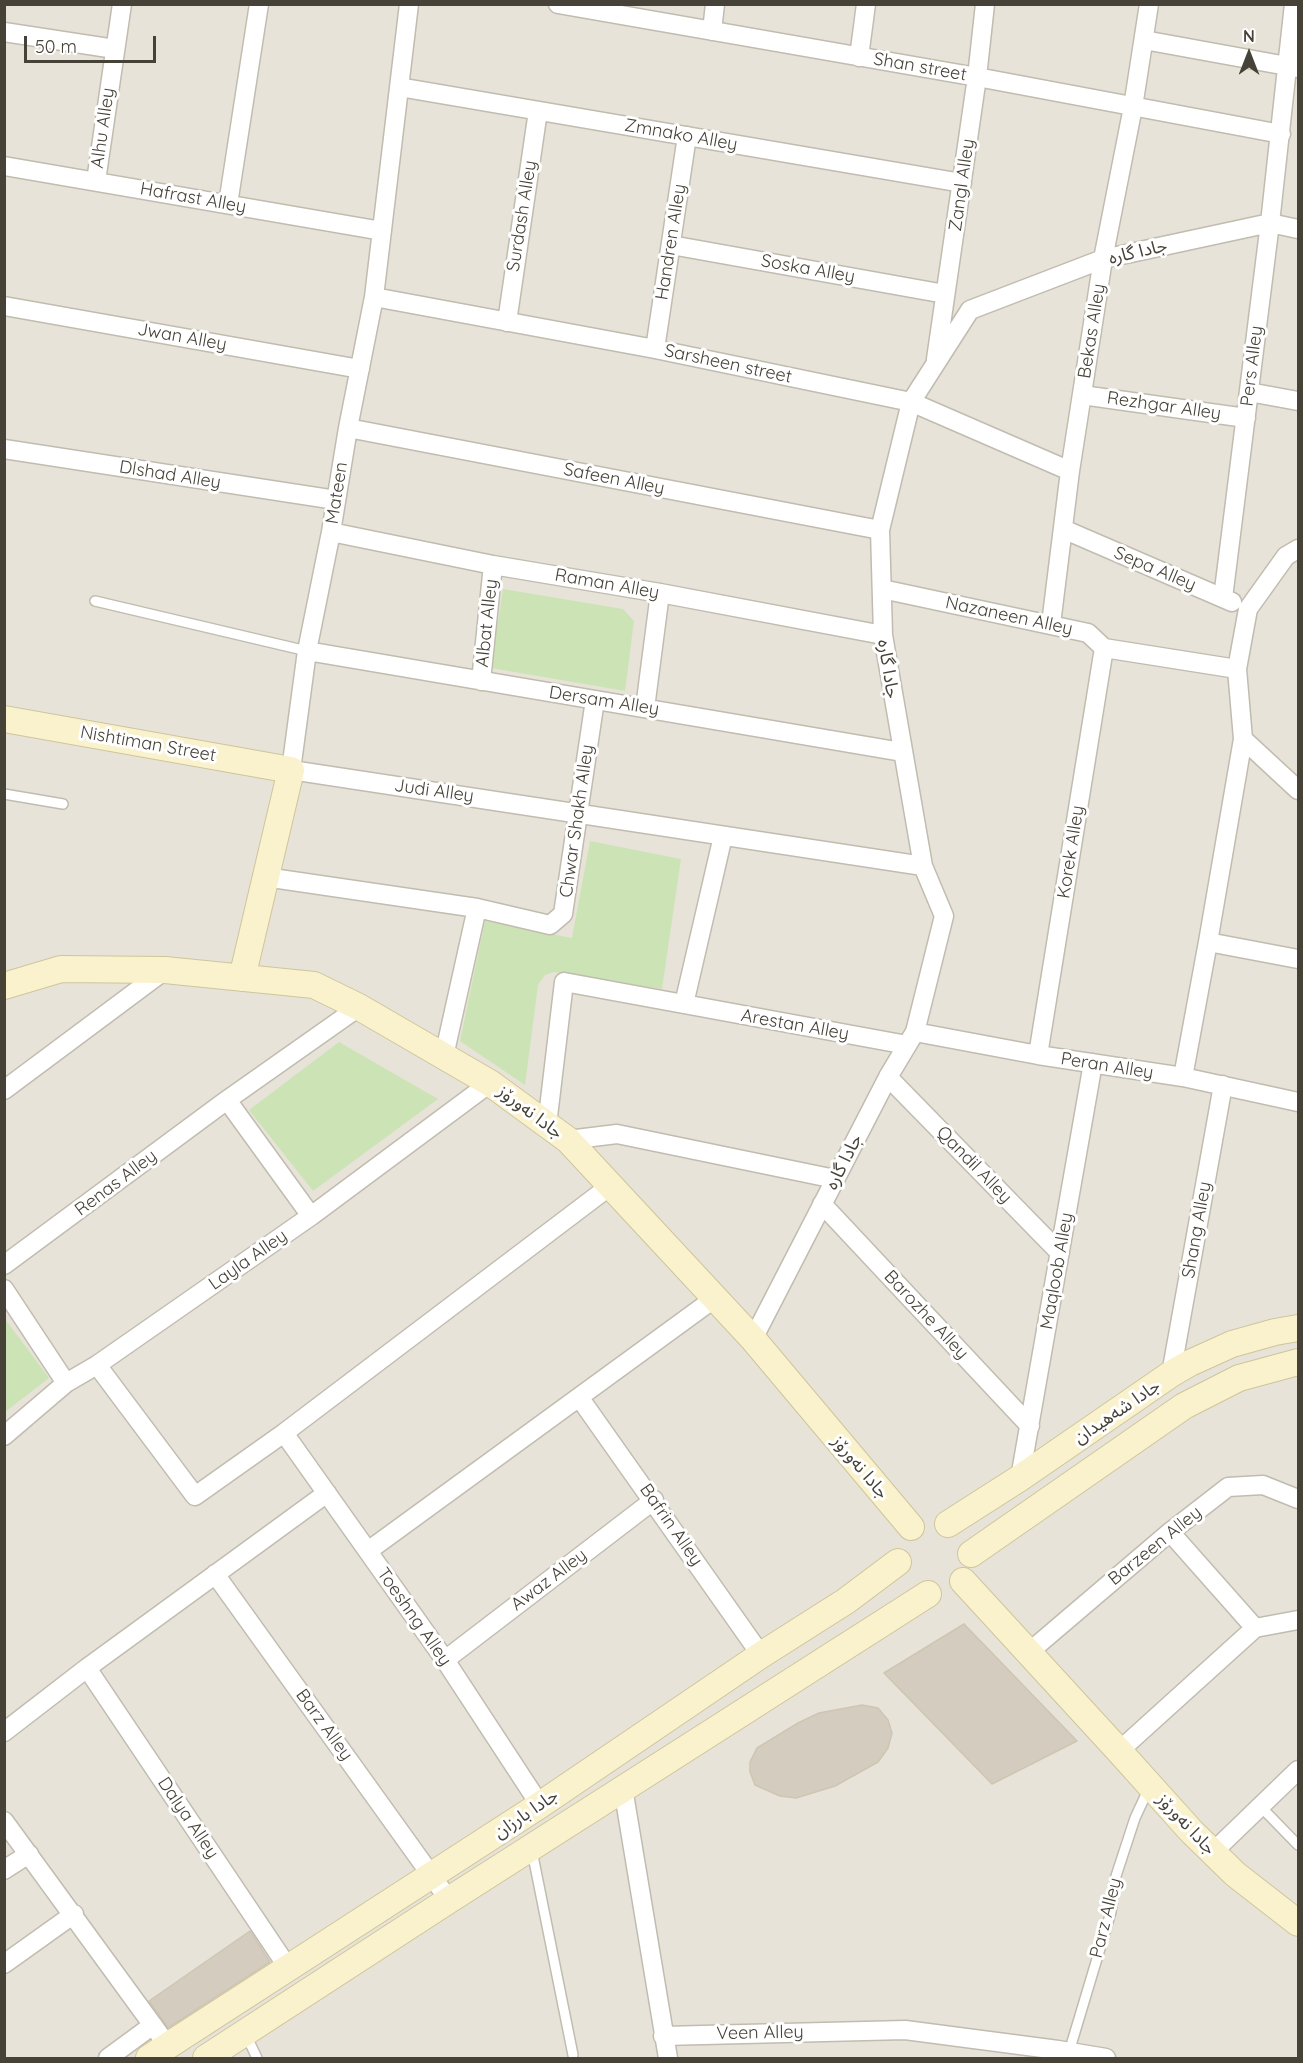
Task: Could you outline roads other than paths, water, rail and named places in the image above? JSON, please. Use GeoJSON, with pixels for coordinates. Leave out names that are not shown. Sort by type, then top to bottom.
{"type":"FeatureCollection","features":[{"type":"Feature","properties":{"kind":"main road","name":"Nishtiman Street"},"geometry":{"type":"LineString","coordinates":[[4,719],[291,770]]}},
{"type":"Feature","properties":{"kind":"main road","name":"Mateen"},"geometry":{"type":"LineString","coordinates":[[242,978],[291,770]]}},
{"type":"Feature","properties":{"kind":"main road","name":"جادا نەورۆز"},"geometry":{"type":"LineString","coordinates":[[4,986],[61,969],[165,970],[314,985],[359,1007],[490,1083],[568,1140],[753,1340],[911,1527]]}},
{"type":"Feature","properties":{"kind":"main road","name":"جادا شەهیدان"},"geometry":{"type":"LineString","coordinates":[[948,1524],[1020,1478],[1171,1374],[1232,1344],[1298,1327]]}},
{"type":"Feature","properties":{"kind":"main road","name":"جادا شەهیدان"},"geometry":{"type":"LineString","coordinates":[[971,1554],[1184,1406],[1239,1378],[1299,1362]]}},
{"type":"Feature","properties":{"kind":"main road"},"geometry":{"type":"LineString","coordinates":[[937,1521],[948,1524],[963,1535],[971,1554],[968,1573],[963,1581],[947,1593],[928,1594],[916,1590],[907,1583],[901,1573],[898,1551],[902,1541],[911,1527],[937,1521]]}},
{"type":"Feature","properties":{"kind":"main road","name":"جادا بارزان"},"geometry":{"type":"LineString","coordinates":[[159,2052],[433,1876],[760,1655],[846,1601],[898,1562]]}},
{"type":"Feature","properties":{"kind":"main road","name":"جادا نەورۆز"},"geometry":{"type":"LineString","coordinates":[[963,1581],[1212,1853],[1259,1894],[1299,1923]]}},
{"type":"Feature","properties":{"kind":"main road","name":"جادا بارزان"},"geometry":{"type":"LineString","coordinates":[[206,2058],[928,1594]]}},
{"type":"Feature","properties":{"kind":"street","name":"Alhu Alley"},"geometry":{"type":"LineString","coordinates":[[96,181],[122,4]]}},
{"type":"Feature","properties":{"kind":"street"},"geometry":{"type":"LineString","coordinates":[[228,204],[259,4]]}},
{"type":"Feature","properties":{"kind":"street","name":"Mateen"},"geometry":{"type":"LineString","coordinates":[[291,770],[307,651],[374,297],[410,4]]}},
{"type":"Feature","properties":{"kind":"street"},"geometry":{"type":"LineString","coordinates":[[712,31],[715,4]]}},
{"type":"Feature","properties":{"kind":"street"},"geometry":{"type":"LineString","coordinates":[[859,57],[866,4]]}},
{"type":"Feature","properties":{"kind":"street","name":"Zangl Alley"},"geometry":{"type":"LineString","coordinates":[[935,365],[977,77],[985,4]]}},
{"type":"Feature","properties":{"kind":"street","name":"Bekas Alley"},"geometry":{"type":"LineString","coordinates":[[1051,624],[1070,471],[1103,259],[1133,108],[1149,4]]}},
{"type":"Feature","properties":{"kind":"street","name":"Pers Alley"},"geometry":{"type":"LineString","coordinates":[[1223,598],[1281,134],[1293,67],[1294,4]]}},
{"type":"Feature","properties":{"kind":"street","name":"Shan street"},"geometry":{"type":"LineString","coordinates":[[562,5],[977,77],[1281,134]]}},
{"type":"Feature","properties":{"kind":"street"},"geometry":{"type":"LineString","coordinates":[[4,32],[115,49]]}},
{"type":"Feature","properties":{"kind":"street"},"geometry":{"type":"LineString","coordinates":[[1143,40],[1293,67]]}},
{"type":"Feature","properties":{"kind":"street","name":"Zmnako Alley"},"geometry":{"type":"LineString","coordinates":[[399,87],[962,183]]}},
{"type":"Feature","properties":{"kind":"street","name":"Surdash Alley"},"geometry":{"type":"LineString","coordinates":[[507,322],[538,111]]}},
{"type":"Feature","properties":{"kind":"street","name":"Handren Alley"},"geometry":{"type":"LineString","coordinates":[[655,349],[687,136]]}},
{"type":"Feature","properties":{"kind":"street","name":"Hafrast Alley"},"geometry":{"type":"LineString","coordinates":[[4,166],[382,231]]}},
{"type":"Feature","properties":{"kind":"street","name":"جادا گارە"},"geometry":{"type":"LineString","coordinates":[[753,1340],[888,1077],[911,1038],[944,916],[923,866],[883,635],[880,530],[911,402],[970,310],[1103,259],[1270,224],[1299,229]]}},
{"type":"Feature","properties":{"kind":"street","name":"Soska Alley"},"geometry":{"type":"LineString","coordinates":[[671,245],[945,294]]}},
{"type":"Feature","properties":{"kind":"street","name":"Sarsheen street"},"geometry":{"type":"LineString","coordinates":[[374,297],[655,349],[911,402],[1070,471]]}},
{"type":"Feature","properties":{"kind":"street","name":"Jwan Alley"},"geometry":{"type":"LineString","coordinates":[[4,306],[360,369]]}},
{"type":"Feature","properties":{"kind":"street"},"geometry":{"type":"LineString","coordinates":[[1249,392],[1299,401]]}},
{"type":"Feature","properties":{"kind":"street","name":"Rezhgar Alley"},"geometry":{"type":"LineString","coordinates":[[1082,395],[1246,418]]}},
{"type":"Feature","properties":{"kind":"street","name":"Safeen Alley"},"geometry":{"type":"LineString","coordinates":[[348,428],[880,530]]}},
{"type":"Feature","properties":{"kind":"street","name":"Dlshad Alley"},"geometry":{"type":"LineString","coordinates":[[4,449],[336,500]]}},
{"type":"Feature","properties":{"kind":"street","name":"Sepa Alley"},"geometry":{"type":"LineString","coordinates":[[1063,529],[1248,609]]}},
{"type":"Feature","properties":{"kind":"street","name":"Raman Alley"},"geometry":{"type":"LineString","coordinates":[[331,532],[493,565],[660,593],[883,635]]}},
{"type":"Feature","properties":{"kind":"street"},"geometry":{"type":"LineString","coordinates":[[1183,1077],[1243,739],[1237,669],[1248,609],[1286,556],[1299,549]]}},
{"type":"Feature","properties":{"kind":"street","name":"Albat Alley"},"geometry":{"type":"LineString","coordinates":[[481,681],[493,565]]}},
{"type":"Feature","properties":{"kind":"street","name":"Nazaneen Alley"},"geometry":{"type":"LineString","coordinates":[[882,589],[1088,633],[1104,648],[1237,669]]}},
{"type":"Feature","properties":{"kind":"street"},"geometry":{"type":"LineString","coordinates":[[645,708],[660,593]]}},
{"type":"Feature","properties":{"kind":"street","name":"Korek Alley"},"geometry":{"type":"LineString","coordinates":[[1038,1055],[1104,648]]}},
{"type":"Feature","properties":{"kind":"street","name":"Dersam Alley"},"geometry":{"type":"LineString","coordinates":[[307,651],[902,752]]}},
{"type":"Feature","properties":{"kind":"street","name":"Chwar Shakh Alley"},"geometry":{"type":"LineString","coordinates":[[477,908],[550,925],[563,914],[595,700]]}},
{"type":"Feature","properties":{"kind":"street"},"geometry":{"type":"LineString","coordinates":[[1243,739],[1299,790]]}},
{"type":"Feature","properties":{"kind":"street","name":"Judi Alley"},"geometry":{"type":"LineString","coordinates":[[291,770],[923,866]]}},
{"type":"Feature","properties":{"kind":"street"},"geometry":{"type":"LineString","coordinates":[[684,1004],[723,836]]}},
{"type":"Feature","properties":{"kind":"street"},"geometry":{"type":"LineString","coordinates":[[265,877],[477,908],[444,1056]]}},
{"type":"Feature","properties":{"kind":"street"},"geometry":{"type":"LineString","coordinates":[[1208,942],[1299,959]]}},
{"type":"Feature","properties":{"kind":"street"},"geometry":{"type":"LineString","coordinates":[[4,1090],[165,970]]}},
{"type":"Feature","properties":{"kind":"street","name":"Arestan Alley"},"geometry":{"type":"LineString","coordinates":[[547,1125],[564,982],[684,1004],[911,1038]]}},
{"type":"Feature","properties":{"kind":"street","name":"Renas Alley"},"geometry":{"type":"LineString","coordinates":[[4,1265],[227,1100],[359,1007]]}},
{"type":"Feature","properties":{"kind":"street","name":"Peran Alley"},"geometry":{"type":"LineString","coordinates":[[911,1038],[1183,1077],[1299,1102]]}},
{"type":"Feature","properties":{"kind":"street","name":"Maqloob Alley"},"geometry":{"type":"LineString","coordinates":[[1020,1478],[1093,1064]]}},
{"type":"Feature","properties":{"kind":"street","name":"Qandil Alley"},"geometry":{"type":"LineString","coordinates":[[888,1077],[1060,1253]]}},
{"type":"Feature","properties":{"kind":"street","name":"Layla Alley"},"geometry":{"type":"LineString","coordinates":[[4,1436],[66,1383],[97,1365],[311,1216],[490,1083]]}},
{"type":"Feature","properties":{"kind":"street","name":"Shang Alley"},"geometry":{"type":"LineString","coordinates":[[1171,1374],[1223,1085]]}},
{"type":"Feature","properties":{"kind":"street"},"geometry":{"type":"LineString","coordinates":[[227,1100],[311,1216]]}},
{"type":"Feature","properties":{"kind":"street"},"geometry":{"type":"LineString","coordinates":[[568,1140],[617,1134],[835,1179]]}},
{"type":"Feature","properties":{"kind":"street"},"geometry":{"type":"LineString","coordinates":[[97,1365],[195,1496],[284,1433],[610,1186]]}},
{"type":"Feature","properties":{"kind":"street","name":"Barozhe Alley"},"geometry":{"type":"LineString","coordinates":[[822,1204],[1030,1426]]}},
{"type":"Feature","properties":{"kind":"street"},"geometry":{"type":"LineString","coordinates":[[4,1289],[66,1383]]}},
{"type":"Feature","properties":{"kind":"street"},"geometry":{"type":"LineString","coordinates":[[368,1551],[715,1298]]}},
{"type":"Feature","properties":{"kind":"street","name":"Bafrin Alley"},"geometry":{"type":"LineString","coordinates":[[579,1397],[654,1500],[760,1655]]}},
{"type":"Feature","properties":{"kind":"street","name":"Toeshng Alley"},"geometry":{"type":"LineString","coordinates":[[284,1433],[445,1660],[540,1805]]}},
{"type":"Feature","properties":{"kind":"street","name":"Barzeen Alley"},"geometry":{"type":"LineString","coordinates":[[1028,1653],[1170,1532],[1227,1487],[1263,1485],[1299,1499]]}},
{"type":"Feature","properties":{"kind":"street"},"geometry":{"type":"LineString","coordinates":[[6,1729],[327,1493]]}},
{"type":"Feature","properties":{"kind":"street","name":"Awaz Alley"},"geometry":{"type":"LineString","coordinates":[[445,1660],[654,1500]]}},
{"type":"Feature","properties":{"kind":"street"},"geometry":{"type":"LineString","coordinates":[[1170,1532],[1255,1628]]}},
{"type":"Feature","properties":{"kind":"street","name":"Barz Alley"},"geometry":{"type":"LineString","coordinates":[[215,1574],[449,1900]]}},
{"type":"Feature","properties":{"kind":"street"},"geometry":{"type":"LineString","coordinates":[[1119,1751],[1255,1628],[1299,1620]]}},
{"type":"Feature","properties":{"kind":"street","name":"Dalya Alley"},"geometry":{"type":"LineString","coordinates":[[87,1668],[289,1969]]}},
{"type":"Feature","properties":{"kind":"street"},"geometry":{"type":"LineString","coordinates":[[1212,1853],[1299,1770]]}},
{"type":"Feature","properties":{"kind":"street"},"geometry":{"type":"LineString","coordinates":[[623,1788],[668,2058]]}},
{"type":"Feature","properties":{"kind":"street"},"geometry":{"type":"LineString","coordinates":[[4,1821],[153,2025],[159,2052]]}},
{"type":"Feature","properties":{"kind":"street"},"geometry":{"type":"LineString","coordinates":[[4,1870],[29,1854]]}},
{"type":"Feature","properties":{"kind":"street"},"geometry":{"type":"LineString","coordinates":[[4,1964],[74,1914]]}},
{"type":"Feature","properties":{"kind":"street"},"geometry":{"type":"LineString","coordinates":[[108,2058],[153,2025]]}},
{"type":"Feature","properties":{"kind":"street","name":"Veen Alley"},"geometry":{"type":"LineString","coordinates":[[663,2036],[905,2030],[1106,2058]]}},
{"type":"Feature","properties":{"kind":"lane"},"geometry":{"type":"LineString","coordinates":[[95,602],[307,651]]}},
{"type":"Feature","properties":{"kind":"lane"},"geometry":{"type":"LineString","coordinates":[[4,795],[63,804]]}},
{"type":"Feature","properties":{"kind":"lane","name":"Parz Alley"},"geometry":{"type":"LineString","coordinates":[[1069,2052],[1111,1912],[1116,1876],[1135,1818],[1150,1786]]}},
{"type":"Feature","properties":{"kind":"lane"},"geometry":{"type":"LineString","coordinates":[[1261,1807],[1299,1845]]}},
{"type":"Feature","properties":{"kind":"lane"},"geometry":{"type":"LineString","coordinates":[[532,1848],[573,2055]]}},
{"type":"Feature","properties":{"kind":"lane"},"geometry":{"type":"LineString","coordinates":[[245,2033],[257,2058]]}}]}
